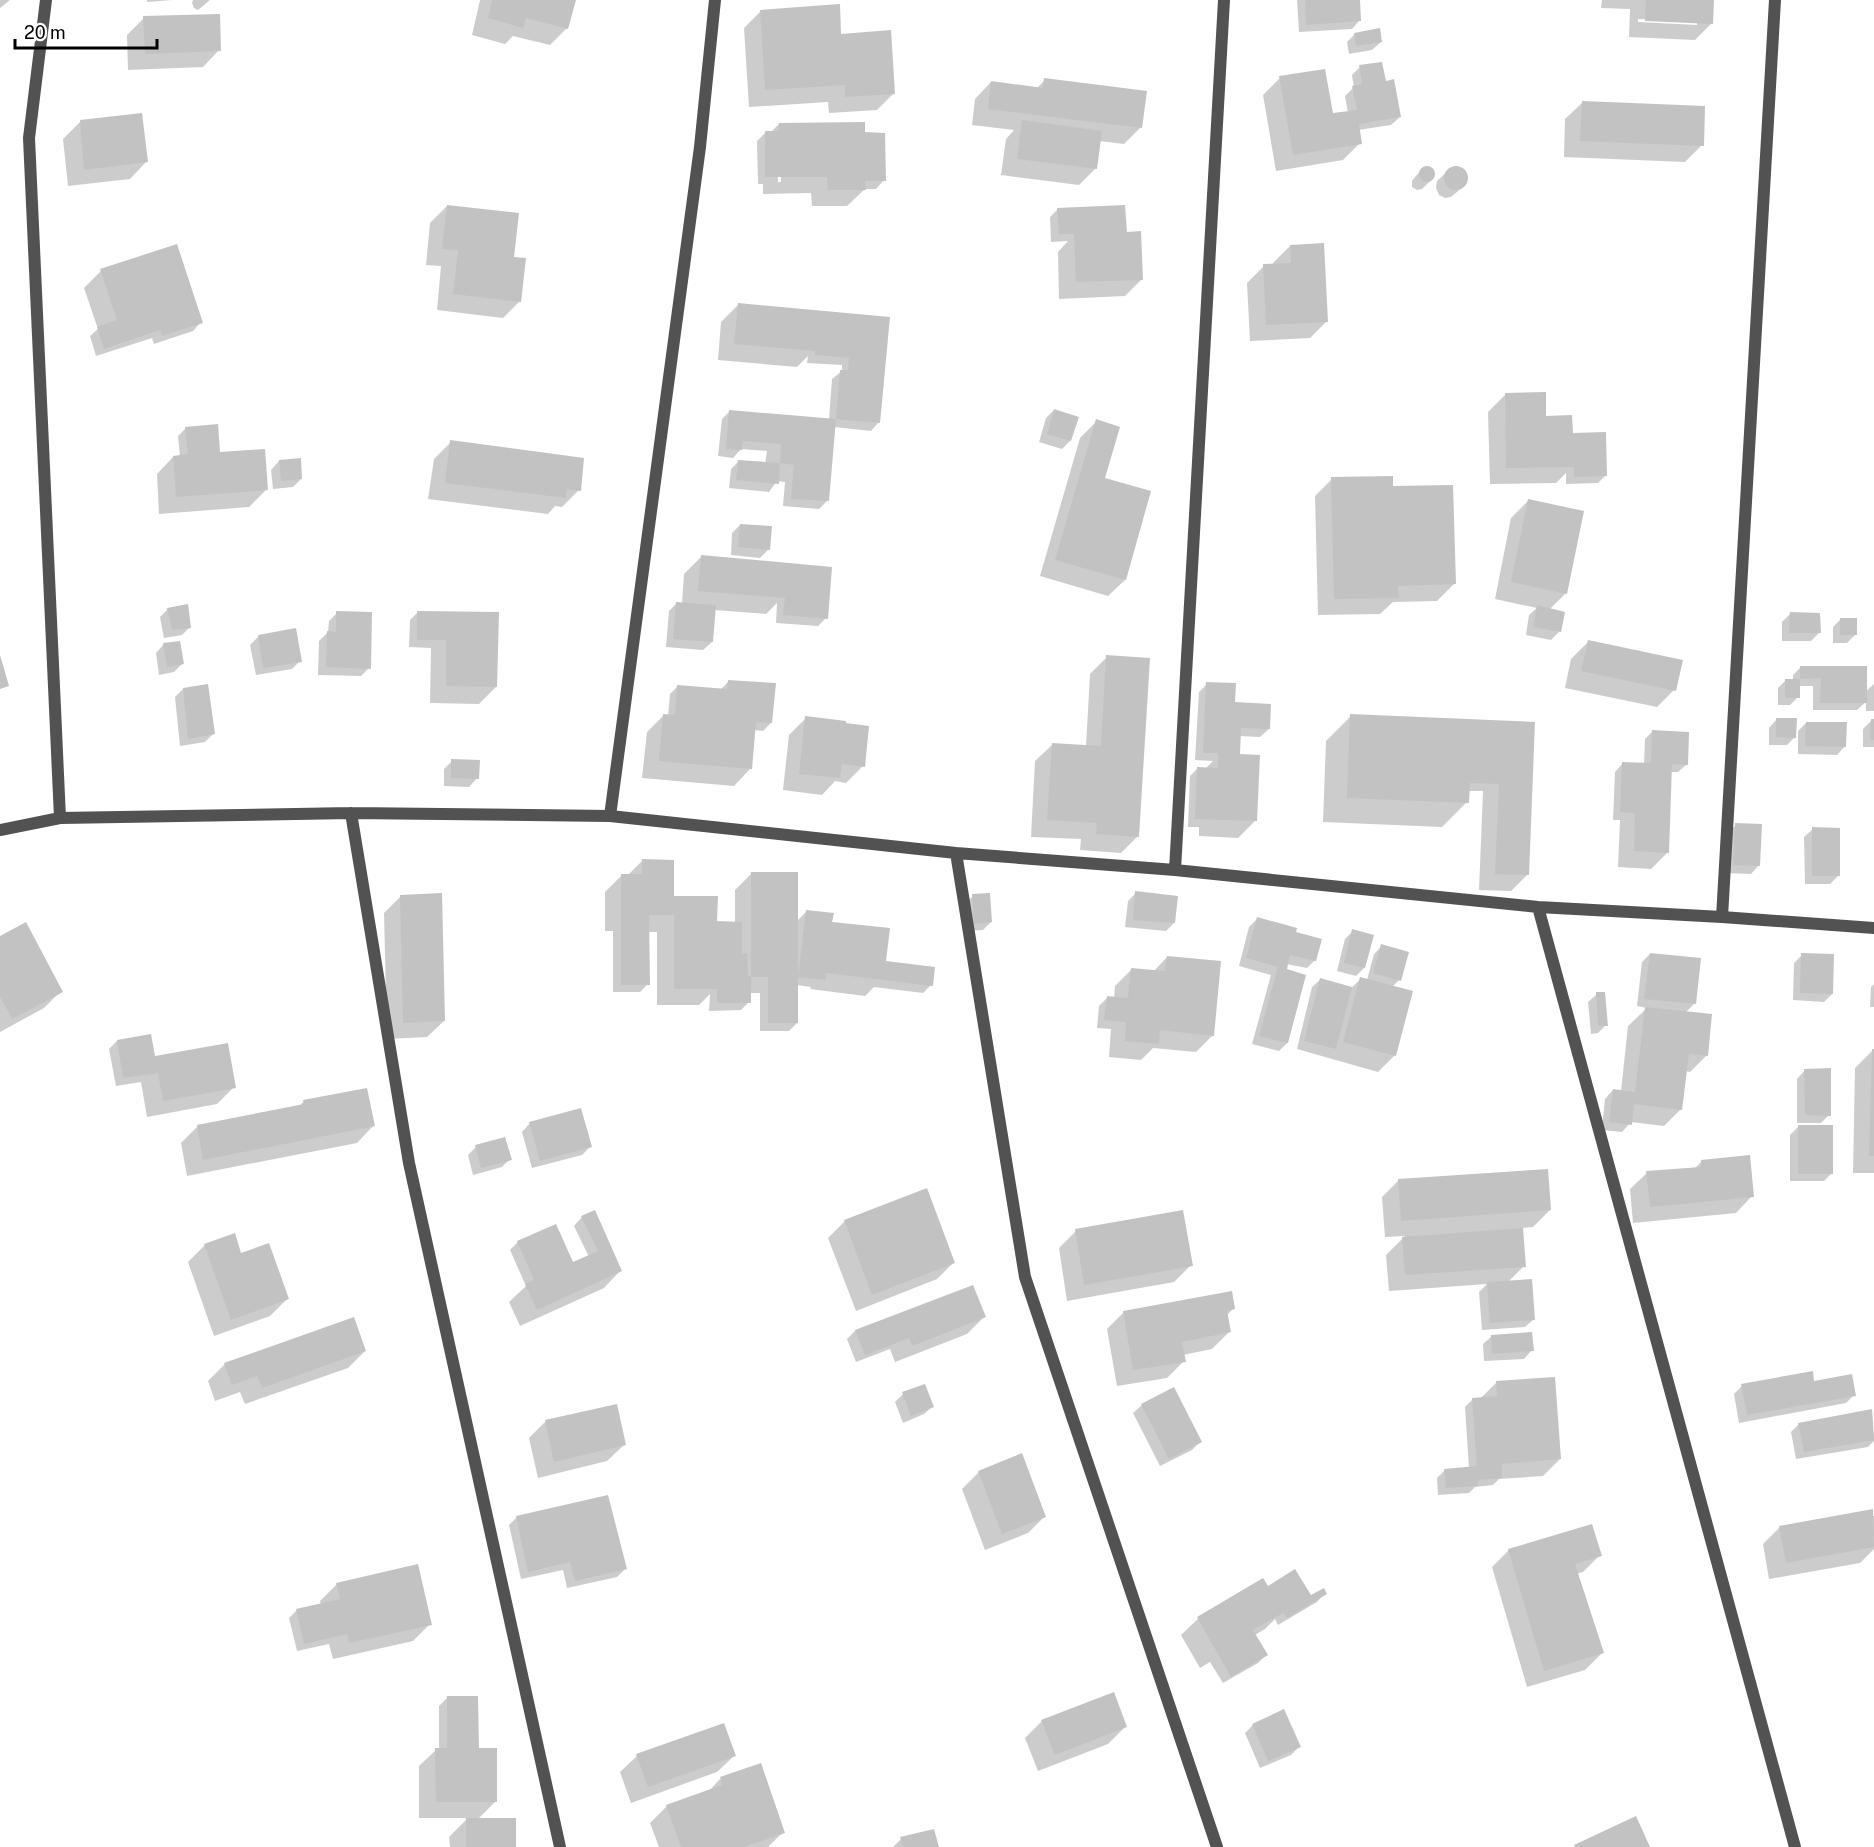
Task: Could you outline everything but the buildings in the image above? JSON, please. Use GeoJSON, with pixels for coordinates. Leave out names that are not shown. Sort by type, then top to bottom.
{"type":"FeatureCollection","features":[{"type":"Feature","properties":{"kind":"street"},"geometry":{"type":"LineString","coordinates":[[46,0],[29,138],[60,818]]}},
{"type":"Feature","properties":{"kind":"street"},"geometry":{"type":"LineString","coordinates":[[610,816],[700,147],[715,0]]}},
{"type":"Feature","properties":{"kind":"street"},"geometry":{"type":"LineString","coordinates":[[1175,870],[1224,0]]}},
{"type":"Feature","properties":{"kind":"street"},"geometry":{"type":"LineString","coordinates":[[1722,917],[1775,0]]}},
{"type":"Feature","properties":{"kind":"street"},"geometry":{"type":"LineString","coordinates":[[351,813],[409,1163],[560,1847]]}},
{"type":"Feature","properties":{"kind":"street"},"geometry":{"type":"LineString","coordinates":[[0,830],[60,818],[351,813],[610,816],[956,853],[1175,870],[1538,908],[1722,917],[1874,928]]}},
{"type":"Feature","properties":{"kind":"street"},"geometry":{"type":"LineString","coordinates":[[956,853],[1025,1277],[1217,1847]]}},
{"type":"Feature","properties":{"kind":"street"},"geometry":{"type":"LineString","coordinates":[[1538,908],[1795,1847]]}}]}
